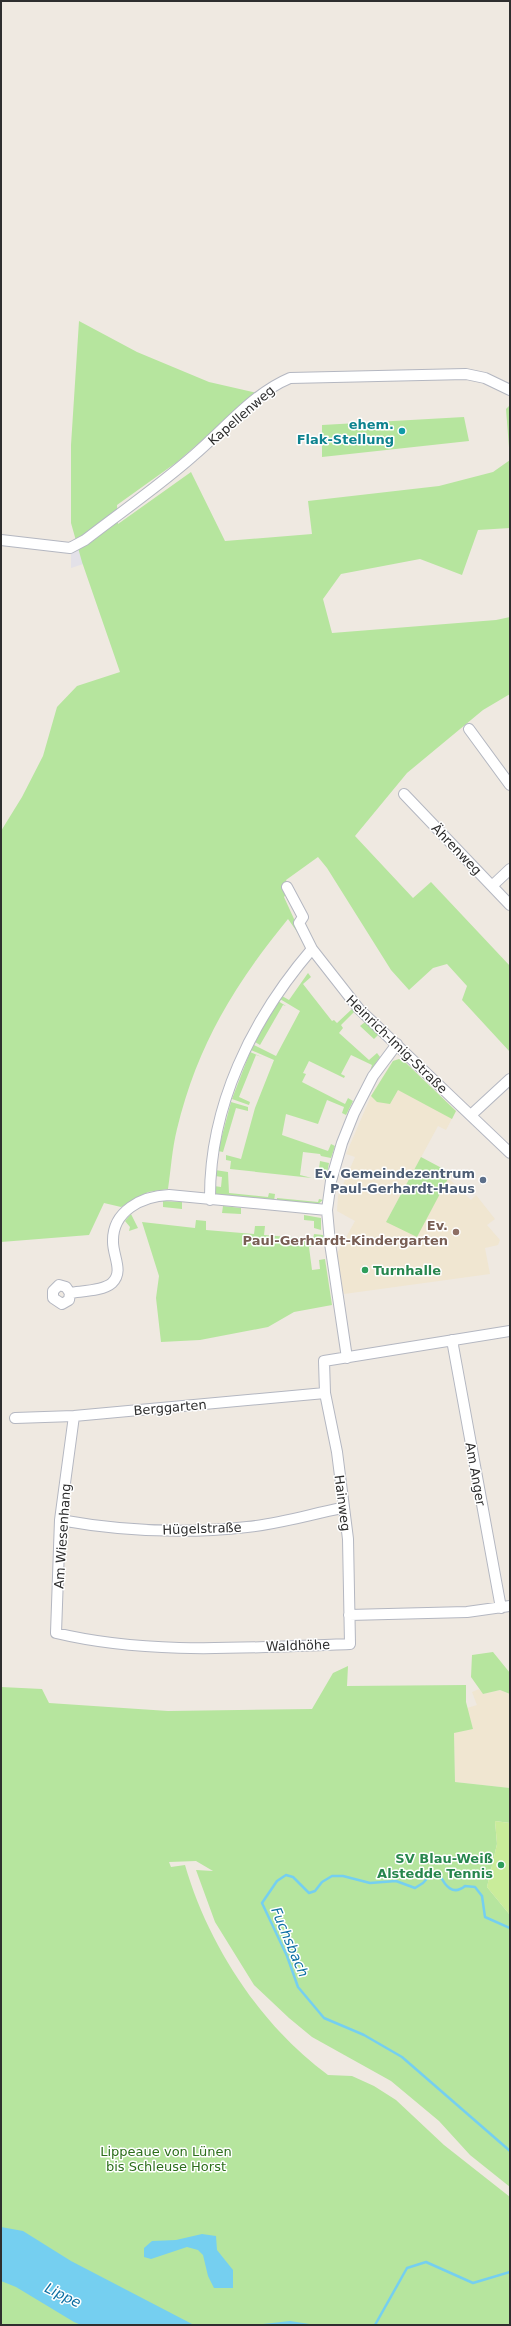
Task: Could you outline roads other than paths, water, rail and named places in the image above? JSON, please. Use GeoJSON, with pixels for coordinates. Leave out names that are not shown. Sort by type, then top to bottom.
{"type":"FeatureCollection","features":[{"type":"Feature","properties":{"kind":"street","name":"Kapellenweg"},"geometry":{"type":"LineString","coordinates":[[1,540],[70,548],[85,540],[176,471],[261,395],[277,384],[290,378],[466,374],[485,378],[510,390]]}},
{"type":"Feature","properties":{"kind":"street"},"geometry":{"type":"LineString","coordinates":[[469,729],[510,785]]}},
{"type":"Feature","properties":{"kind":"street","name":"Ährenweg"},"geometry":{"type":"LineString","coordinates":[[404,794],[510,905]]}},
{"type":"Feature","properties":{"kind":"street"},"geometry":{"type":"LineString","coordinates":[[492,886],[510,869]]}},
{"type":"Feature","properties":{"kind":"street","name":"Heinrich-Imig-Straße"},"geometry":{"type":"LineString","coordinates":[[286,887],[303,916],[299,923],[312,949],[346,994],[510,1153]]}},
{"type":"Feature","properties":{"kind":"street"},"geometry":{"type":"LineString","coordinates":[[210,1200],[212,1149],[228,1088],[272,1001],[312,949]]}},
{"type":"Feature","properties":{"kind":"street"},"geometry":{"type":"LineString","coordinates":[[397,1044],[373,1076],[352,1117],[334,1169],[327,1210],[330,1243],[347,1358],[510,1331]]}},
{"type":"Feature","properties":{"kind":"street"},"geometry":{"type":"LineString","coordinates":[[471,1115],[510,1079]]}},
{"type":"Feature","properties":{"kind":"street"},"geometry":{"type":"LineString","coordinates":[[70,1293],[105,1287],[114,1282],[118,1272],[113,1244],[115,1226],[131,1206],[148,1197],[169,1195],[327,1210]]}},
{"type":"Feature","properties":{"kind":"street","name":"Am Anger"},"geometry":{"type":"LineString","coordinates":[[452,1340],[505,1607]]}},
{"type":"Feature","properties":{"kind":"street","name":"Hainweg"},"geometry":{"type":"LineString","coordinates":[[347,1358],[324,1361],[325,1393],[337,1452],[342,1508],[348,1539],[349,1615]]}},
{"type":"Feature","properties":{"kind":"street","name":"Berggarten"},"geometry":{"type":"LineString","coordinates":[[15,1418],[74,1416],[325,1393]]}},
{"type":"Feature","properties":{"kind":"street","name":"Am Wiesenhang"},"geometry":{"type":"LineString","coordinates":[[56,1633],[60,1520],[74,1416]]}},
{"type":"Feature","properties":{"kind":"street","name":"Hügelstraße"},"geometry":{"type":"LineString","coordinates":[[60,1520],[92,1526],[130,1529],[190,1530],[248,1527],[342,1508]]}},
{"type":"Feature","properties":{"kind":"street"},"geometry":{"type":"LineString","coordinates":[[349,1615],[449,1613],[505,1607]]}},
{"type":"Feature","properties":{"kind":"street","name":"Waldhöhe"},"geometry":{"type":"LineString","coordinates":[[56,1633],[76,1638],[166,1649],[350,1644],[349,1615]]}},
{"type":"Feature","properties":{"kind":"water","name":"Lippe"},"geometry":{"type":"Polygon","coordinates":[[[1,2227],[23,2231],[71,2261],[194,2325],[81,2325],[74,2322],[16,2287],[1,2281],[1,2227]]]}},
{"type":"Feature","properties":{"kind":"water"},"geometry":{"type":"Polygon","coordinates":[[[202,2234],[216,2236],[217,2250],[233,2270],[233,2288],[214,2288],[208,2276],[203,2255],[198,2250],[187,2247],[151,2259],[144,2257],[144,2248],[152,2241],[176,2240],[202,2234]]]}},
{"type":"Feature","properties":{"kind":"water"},"geometry":{"type":"Polygon","coordinates":[[[290,2321],[316,2325],[253,2325],[290,2321]]]}},
{"type":"Feature","properties":{"kind":"waterway","name":"Fuchsbach"},"geometry":{"type":"LineString","coordinates":[[510,1928],[485,1917],[482,1896],[475,1887],[465,1886],[461,1889],[453,1890],[444,1883],[440,1875],[433,1872],[423,1883],[415,1888],[396,1881],[370,1883],[343,1876],[332,1876],[322,1882],[315,1891],[309,1893],[293,1877],[286,1875],[277,1881],[262,1903],[287,1956],[298,1987],[324,2018],[364,2035],[402,2057],[510,2151]]}},
{"type":"Feature","properties":{"kind":"waterway","name":"Fuchsbach"},"geometry":{"type":"LineString","coordinates":[[375,2325],[407,2268],[426,2262],[473,2283],[510,2272]]}},
{"type":"Feature","properties":{"kind":"place","name":"ehem. Flak-Stellung"},"geometry":{"type":"Point","coordinates":[402,431]}},
{"type":"Feature","properties":{"kind":"place","name":"Ev. Gemeindezentrum Paul-Gerhardt-Haus"},"geometry":{"type":"Point","coordinates":[483,1180]}},
{"type":"Feature","properties":{"kind":"place","name":"Ev. Paul-Gerhardt-Kindergarten"},"geometry":{"type":"Point","coordinates":[456,1232]}},
{"type":"Feature","properties":{"kind":"place","name":"Turnhalle"},"geometry":{"type":"Point","coordinates":[365,1270]}},
{"type":"Feature","properties":{"kind":"place","name":"SV Blau-Weiß Alstedde Tennis"},"geometry":{"type":"Point","coordinates":[501,1865]}},
{"type":"Feature","properties":{"kind":"park label","name":"Lippeaue von Lünen bis Schleuse Horst"},"geometry":{"type":"Point","coordinates":[166,2158]}}]}
